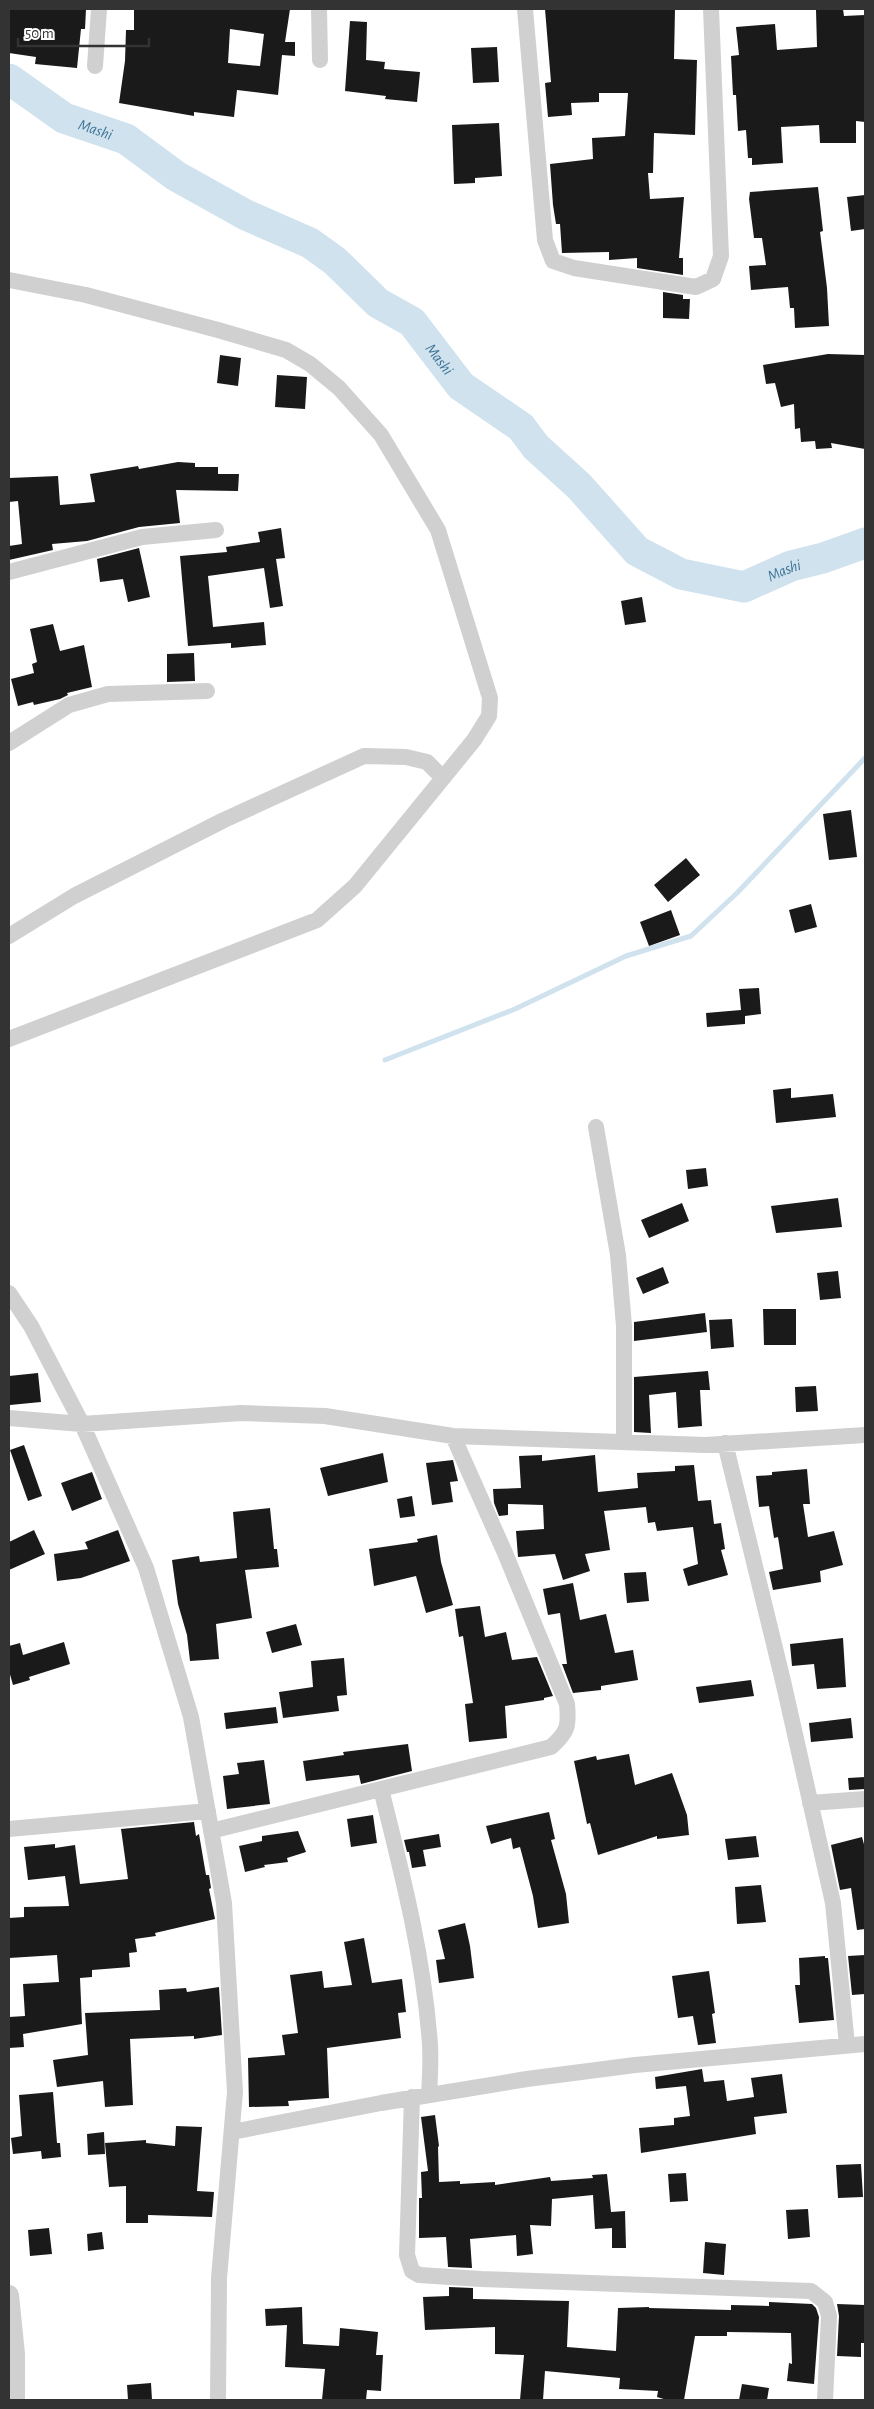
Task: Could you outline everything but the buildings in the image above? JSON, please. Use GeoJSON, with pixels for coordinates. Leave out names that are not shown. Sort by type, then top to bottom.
{"type":"FeatureCollection","features":[{"type":"Feature","properties":{"kind":"street"},"geometry":{"type":"LineString","coordinates":[[95,66],[99,9]]}},
{"type":"Feature","properties":{"kind":"street"},"geometry":{"type":"LineString","coordinates":[[319,9],[320,60]]}},
{"type":"Feature","properties":{"kind":"street"},"geometry":{"type":"LineString","coordinates":[[525,9],[545,240],[553,262],[574,268],[696,287],[713,279],[721,256],[711,9]]}},
{"type":"Feature","properties":{"kind":"street"},"geometry":{"type":"LineString","coordinates":[[9,280],[86,295],[286,350],[310,364],[339,388],[375,428],[438,530],[490,698],[489,716],[474,740],[355,886],[317,920],[9,1039]]}},
{"type":"Feature","properties":{"kind":"street"},"geometry":{"type":"LineString","coordinates":[[9,572],[142,537],[216,530]]}},
{"type":"Feature","properties":{"kind":"street"},"geometry":{"type":"LineString","coordinates":[[9,743],[69,705],[108,694],[207,691]]}},
{"type":"Feature","properties":{"kind":"street"},"geometry":{"type":"LineString","coordinates":[[9,936],[74,896],[215,825],[364,756],[397,756],[427,762],[443,778]]}},
{"type":"Feature","properties":{"kind":"street"},"geometry":{"type":"LineString","coordinates":[[596,1126],[618,1255],[624,1326],[624,1442]]}},
{"type":"Feature","properties":{"kind":"street"},"geometry":{"type":"LineString","coordinates":[[9,1293],[31,1326],[82,1424],[146,1568],[191,1716],[224,1903],[235,2092],[220,2278],[218,2400]]}},
{"type":"Feature","properties":{"kind":"street"},"geometry":{"type":"LineString","coordinates":[[9,1418],[82,1424],[240,1413],[325,1416],[453,1436],[624,1442],[725,1443],[865,1435]]}},
{"type":"Feature","properties":{"kind":"street"},"geometry":{"type":"LineString","coordinates":[[211,1831],[551,1747],[564,1736],[568,1722],[567,1704],[505,1552],[453,1436]]}},
{"type":"Feature","properties":{"kind":"street"},"geometry":{"type":"LineString","coordinates":[[725,1443],[833,1903],[847,2045]]}},
{"type":"Feature","properties":{"kind":"street"},"geometry":{"type":"LineString","coordinates":[[382,1789],[404,1878],[421,1964],[430,2046],[429,2095]]}},
{"type":"Feature","properties":{"kind":"street"},"geometry":{"type":"LineString","coordinates":[[810,1803],[865,1799]]}},
{"type":"Feature","properties":{"kind":"street"},"geometry":{"type":"LineString","coordinates":[[9,1829],[208,1811]]}},
{"type":"Feature","properties":{"kind":"street"},"geometry":{"type":"LineString","coordinates":[[232,2132],[412,2097],[527,2079],[635,2065],[865,2044]]}},
{"type":"Feature","properties":{"kind":"street"},"geometry":{"type":"LineString","coordinates":[[412,2097],[407,2255],[412,2271],[419,2275],[481,2279],[811,2291],[826,2302],[829,2316],[825,2400]]}},
{"type":"Feature","properties":{"kind":"street"},"geometry":{"type":"LineString","coordinates":[[9,2294],[15,2400]]}},
{"type":"Feature","properties":{"kind":"waterway","name":"Mashi"},"geometry":{"type":"LineString","coordinates":[[9,79],[64,118],[126,139],[176,176],[246,215],[310,243],[335,261],[378,303],[412,322],[461,386],[521,427],[536,447],[579,486],[637,551],[681,574],[744,587],[791,566],[823,558],[865,543]]}},
{"type":"Feature","properties":{"kind":"waterway"},"geometry":{"type":"LineString","coordinates":[[385,1060],[515,1009],[626,956],[691,936],[737,893],[865,758]]}}]}
